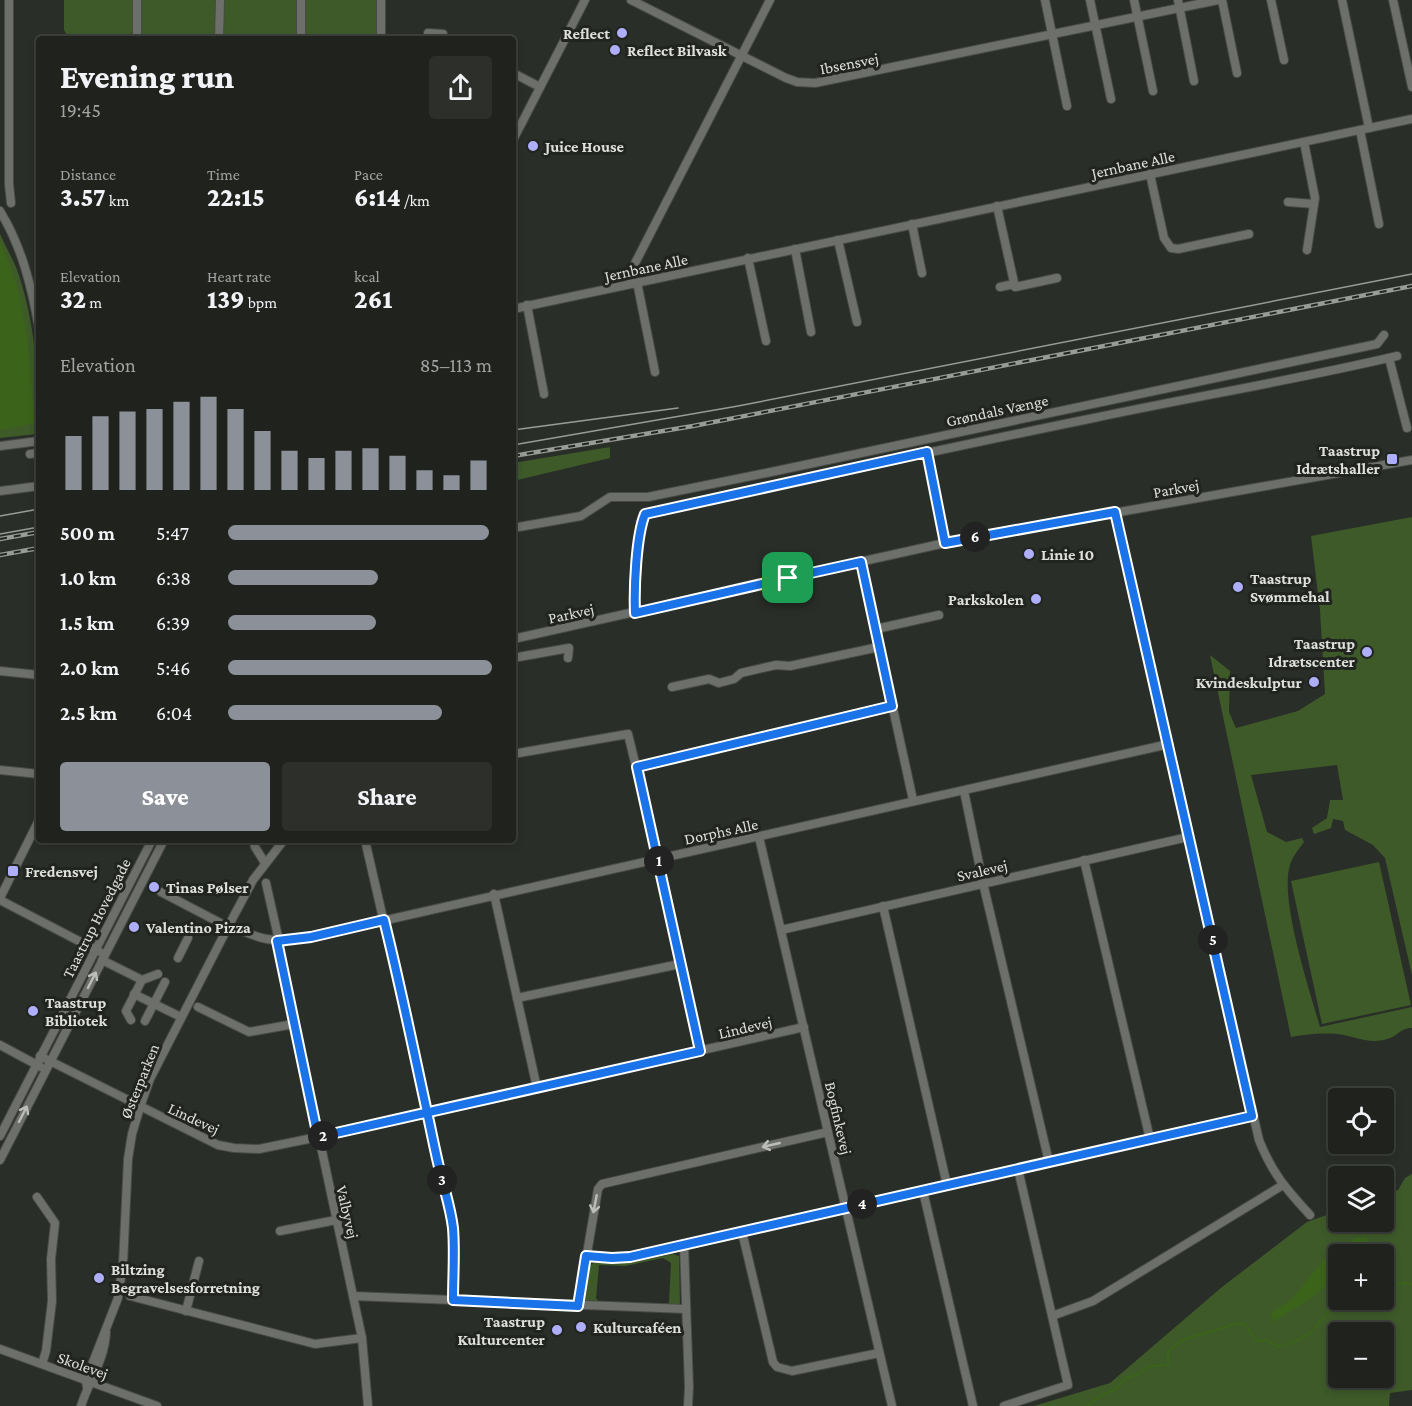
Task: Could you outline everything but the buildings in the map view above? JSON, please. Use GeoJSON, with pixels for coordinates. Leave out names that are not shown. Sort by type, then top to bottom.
{"type":"FeatureCollection","features":[{"type":"Feature","properties":{"kind":"street"},"geometry":{"type":"LineString","coordinates":[[9,0],[9,184],[11,203]]}},
{"type":"Feature","properties":{"kind":"street"},"geometry":{"type":"LineString","coordinates":[[137,0],[137,36]]}},
{"type":"Feature","properties":{"kind":"street"},"geometry":{"type":"LineString","coordinates":[[219,36],[220,0]]}},
{"type":"Feature","properties":{"kind":"street"},"geometry":{"type":"LineString","coordinates":[[301,0],[301,36]]}},
{"type":"Feature","properties":{"kind":"street"},"geometry":{"type":"LineString","coordinates":[[381,0],[381,36]]}},
{"type":"Feature","properties":{"kind":"street"},"geometry":{"type":"LineString","coordinates":[[516,134],[585,0]]}},
{"type":"Feature","properties":{"kind":"street","name":"Ibsensvej"},"geometry":{"type":"LineString","coordinates":[[632,0],[786,78],[797,82],[815,83],[1137,17],[1179,4],[1220,0],[1237,73]]}},
{"type":"Feature","properties":{"kind":"street"},"geometry":{"type":"LineString","coordinates":[[655,372],[630,273],[770,0]]}},
{"type":"Feature","properties":{"kind":"street"},"geometry":{"type":"LineString","coordinates":[[1045,0],[1067,106]]}},
{"type":"Feature","properties":{"kind":"street"},"geometry":{"type":"LineString","coordinates":[[1090,0],[1111,99]]}},
{"type":"Feature","properties":{"kind":"street"},"geometry":{"type":"LineString","coordinates":[[1134,0],[1153,90]]}},
{"type":"Feature","properties":{"kind":"street"},"geometry":{"type":"LineString","coordinates":[[1271,0],[1284,60]]}},
{"type":"Feature","properties":{"kind":"street"},"geometry":{"type":"LineString","coordinates":[[1342,0],[1370,128]]}},
{"type":"Feature","properties":{"kind":"street"},"geometry":{"type":"LineString","coordinates":[[1393,0],[1412,87]]}},
{"type":"Feature","properties":{"kind":"street"},"geometry":{"type":"LineString","coordinates":[[1179,4],[1194,81]]}},
{"type":"Feature","properties":{"kind":"street"},"geometry":{"type":"LineString","coordinates":[[428,33],[443,34],[443,36]]}},
{"type":"Feature","properties":{"kind":"street"},"geometry":{"type":"LineString","coordinates":[[516,75],[540,87]]}},
{"type":"Feature","properties":{"kind":"street","name":"Jernbane Alle"},"geometry":{"type":"LineString","coordinates":[[516,308],[1412,119]]}},
{"type":"Feature","properties":{"kind":"street"},"geometry":{"type":"LineString","coordinates":[[1360,130],[1379,224]]}},
{"type":"Feature","properties":{"kind":"street"},"geometry":{"type":"LineString","coordinates":[[1304,142],[1315,198],[1307,250]]}},
{"type":"Feature","properties":{"kind":"street"},"geometry":{"type":"LineString","coordinates":[[1150,174],[1164,238],[1171,248],[1178,249],[1249,234]]}},
{"type":"Feature","properties":{"kind":"street"},"geometry":{"type":"LineString","coordinates":[[1288,202],[1314,204]]}},
{"type":"Feature","properties":{"kind":"street"},"geometry":{"type":"LineString","coordinates":[[997,206],[1014,284]]}},
{"type":"Feature","properties":{"kind":"street"},"geometry":{"type":"LineString","coordinates":[[0,211],[23,260],[36,312]]}},
{"type":"Feature","properties":{"kind":"street"},"geometry":{"type":"LineString","coordinates":[[912,224],[922,273]]}},
{"type":"Feature","properties":{"kind":"street"},"geometry":{"type":"LineString","coordinates":[[838,240],[857,322]]}},
{"type":"Feature","properties":{"kind":"street"},"geometry":{"type":"LineString","coordinates":[[795,249],[811,332]]}},
{"type":"Feature","properties":{"kind":"street"},"geometry":{"type":"LineString","coordinates":[[748,258],[766,341]]}},
{"type":"Feature","properties":{"kind":"street"},"geometry":{"type":"LineString","coordinates":[[1000,287],[1014,284],[1015,287],[1057,278]]}},
{"type":"Feature","properties":{"kind":"street"},"geometry":{"type":"LineString","coordinates":[[527,305],[544,394]]}},
{"type":"Feature","properties":{"kind":"street","name":"Grøndals Vænge"},"geometry":{"type":"LineString","coordinates":[[516,527],[581,516],[610,497],[648,497],[771,472],[1377,345],[1384,335]]}},
{"type":"Feature","properties":{"kind":"street"},"geometry":{"type":"LineString","coordinates":[[635,613],[634,596],[640,535],[645,514],[927,452],[1105,415],[1292,380],[1393,357],[1407,428]]}},
{"type":"Feature","properties":{"kind":"street"},"geometry":{"type":"LineString","coordinates":[[0,446],[36,441]]}},
{"type":"Feature","properties":{"kind":"street"},"geometry":{"type":"LineString","coordinates":[[927,452],[945,543]]}},
{"type":"Feature","properties":{"kind":"street"},"geometry":{"type":"LineString","coordinates":[[30,454],[36,453]]}},
{"type":"Feature","properties":{"kind":"street","name":"Parkvej"},"geometry":{"type":"LineString","coordinates":[[516,638],[945,543],[1412,460]]}},
{"type":"Feature","properties":{"kind":"street"},"geometry":{"type":"LineString","coordinates":[[0,491],[36,486]]}},
{"type":"Feature","properties":{"kind":"street"},"geometry":{"type":"LineString","coordinates":[[1115,512],[1252,1116],[1268,1162],[1283,1185],[1310,1215]]}},
{"type":"Feature","properties":{"kind":"street"},"geometry":{"type":"LineString","coordinates":[[861,562],[913,800]]}},
{"type":"Feature","properties":{"kind":"street"},"geometry":{"type":"LineString","coordinates":[[876,629],[939,615]]}},
{"type":"Feature","properties":{"kind":"street"},"geometry":{"type":"LineString","coordinates":[[672,687],[709,680],[720,683],[734,680],[741,673],[776,665],[790,666],[879,647]]}},
{"type":"Feature","properties":{"kind":"street","name":"Parkvej"},"geometry":{"type":"LineString","coordinates":[[516,657],[568,648],[568,658]]}},
{"type":"Feature","properties":{"kind":"street"},"geometry":{"type":"LineString","coordinates":[[0,671],[36,675]]}},
{"type":"Feature","properties":{"kind":"street"},"geometry":{"type":"LineString","coordinates":[[637,767],[892,706]]}},
{"type":"Feature","properties":{"kind":"street"},"geometry":{"type":"LineString","coordinates":[[516,753],[627,734],[629,736],[700,1051]]}},
{"type":"Feature","properties":{"kind":"street","name":"Dorphs Alle"},"geometry":{"type":"LineString","coordinates":[[161,891],[228,926],[255,937],[278,941],[311,937],[1169,744]]}},
{"type":"Feature","properties":{"kind":"street"},"geometry":{"type":"LineString","coordinates":[[0,770],[36,774]]}},
{"type":"Feature","properties":{"kind":"street"},"geometry":{"type":"LineString","coordinates":[[964,791],[983,884],[1049,1162]]}},
{"type":"Feature","properties":{"kind":"street"},"geometry":{"type":"LineString","coordinates":[[36,826],[0,899],[96,950],[103,957],[142,980]]}},
{"type":"Feature","properties":{"kind":"street","name":"Bogfinkevej"},"geometry":{"type":"LineString","coordinates":[[759,837],[892,1406]]}},
{"type":"Feature","properties":{"kind":"street","name":"Svalevej"},"geometry":{"type":"LineString","coordinates":[[781,930],[1188,837]]}},
{"type":"Feature","properties":{"kind":"street","name":"Taastrup Hovedgade"},"geometry":{"type":"LineString","coordinates":[[0,1136],[150,843]]}},
{"type":"Feature","properties":{"kind":"street","name":"Taastrup Hovedgade"},"geometry":{"type":"LineString","coordinates":[[0,1160],[162,843]]}},
{"type":"Feature","properties":{"kind":"street"},"geometry":{"type":"LineString","coordinates":[[254,843],[265,863]]}},
{"type":"Feature","properties":{"kind":"street","name":"Østerparken"},"geometry":{"type":"LineString","coordinates":[[81,1406],[99,1341],[106,1331],[118,1298],[128,1159],[140,1107],[150,1079],[228,926],[265,863],[282,843]]}},
{"type":"Feature","properties":{"kind":"street"},"geometry":{"type":"LineString","coordinates":[[366,843],[453,1226],[453,1300]]}},
{"type":"Feature","properties":{"kind":"street"},"geometry":{"type":"LineString","coordinates":[[1084,860],[1150,1139]]}},
{"type":"Feature","properties":{"kind":"street"},"geometry":{"type":"LineString","coordinates":[[266,883],[278,941]]}},
{"type":"Feature","properties":{"kind":"street"},"geometry":{"type":"LineString","coordinates":[[494,894],[537,1088]]}},
{"type":"Feature","properties":{"kind":"street"},"geometry":{"type":"LineString","coordinates":[[883,906],[947,1185]]}},
{"type":"Feature","properties":{"kind":"street"},"geometry":{"type":"LineString","coordinates":[[178,958],[188,938]]}},
{"type":"Feature","properties":{"kind":"street","name":"Valbyvej"},"geometry":{"type":"LineString","coordinates":[[278,941],[362,1338],[368,1406]]}},
{"type":"Feature","properties":{"kind":"street"},"geometry":{"type":"LineString","coordinates":[[517,998],[680,964]]}},
{"type":"Feature","properties":{"kind":"street"},"geometry":{"type":"LineString","coordinates":[[131,1020],[126,1011],[142,980],[158,974]]}},
{"type":"Feature","properties":{"kind":"street"},"geometry":{"type":"LineString","coordinates":[[145,1021],[165,982]]}},
{"type":"Feature","properties":{"kind":"street"},"geometry":{"type":"LineString","coordinates":[[134,994],[182,1017]]}},
{"type":"Feature","properties":{"kind":"street"},"geometry":{"type":"LineString","coordinates":[[198,1007],[251,1032],[294,1024]]}},
{"type":"Feature","properties":{"kind":"street","name":"Lindevej"},"geometry":{"type":"LineString","coordinates":[[0,1045],[39,1060],[212,1142],[234,1148],[259,1149],[804,1028]]}},
{"type":"Feature","properties":{"kind":"street"},"geometry":{"type":"LineString","coordinates":[[586,1256],[630,1257],[1252,1116]]}},
{"type":"Feature","properties":{"kind":"street"},"geometry":{"type":"LineString","coordinates":[[578,1306],[598,1189],[606,1182],[828,1132]]}},
{"type":"Feature","properties":{"kind":"street"},"geometry":{"type":"LineString","coordinates":[[1004,1406],[1068,1385],[1018,1169]]}},
{"type":"Feature","properties":{"kind":"street"},"geometry":{"type":"LineString","coordinates":[[1052,1316],[1093,1301],[1283,1185]]}},
{"type":"Feature","properties":{"kind":"street"},"geometry":{"type":"LineString","coordinates":[[923,1191],[973,1406]]}},
{"type":"Feature","properties":{"kind":"street"},"geometry":{"type":"LineString","coordinates":[[37,1197],[55,1223],[51,1259],[52,1301],[46,1351],[42,1364]]}},
{"type":"Feature","properties":{"kind":"street"},"geometry":{"type":"LineString","coordinates":[[280,1231],[336,1220]]}},
{"type":"Feature","properties":{"kind":"street"},"geometry":{"type":"LineString","coordinates":[[742,1232],[773,1362],[777,1367],[792,1371],[879,1353]]}},
{"type":"Feature","properties":{"kind":"street"},"geometry":{"type":"LineString","coordinates":[[684,1245],[688,1406]]}},
{"type":"Feature","properties":{"kind":"street"},"geometry":{"type":"LineString","coordinates":[[186,1311],[199,1261]]}},
{"type":"Feature","properties":{"kind":"street"},"geometry":{"type":"LineString","coordinates":[[130,1296],[315,1344],[362,1338]]}},
{"type":"Feature","properties":{"kind":"street"},"geometry":{"type":"LineString","coordinates":[[353,1296],[686,1309]]}},
{"type":"Feature","properties":{"kind":"street","name":"Skolevej"},"geometry":{"type":"LineString","coordinates":[[0,1349],[88,1383],[158,1406]]}},
{"type":"Feature","properties":{"kind":"shaded area"},"geometry":{"type":"Polygon","coordinates":[[[64,0],[379,0],[379,36],[67,36],[64,30],[64,0]]]}},
{"type":"Feature","properties":{"kind":"shaded area"},"geometry":{"type":"Polygon","coordinates":[[[0,234],[16,267],[32,328],[36,358],[36,434],[0,438],[0,234]]]}},
{"type":"Feature","properties":{"kind":"shaded area"},"geometry":{"type":"Polygon","coordinates":[[[0,241],[17,287],[24,317],[34,420],[32,424],[0,430],[0,241]]]}},
{"type":"Feature","properties":{"kind":"shaded area"},"geometry":{"type":"Polygon","coordinates":[[[610,447],[610,458],[516,480],[516,463],[610,447]]]}},
{"type":"Feature","properties":{"kind":"shaded area","name":"Taastrup Idrætscenter"},"geometry":{"type":"Polygon","coordinates":[[[1412,517],[1412,975],[1385,858],[1373,845],[1345,830],[1343,821],[1333,819],[1331,828],[1314,834],[1312,828],[1327,818],[1330,800],[1343,800],[1337,765],[1251,775],[1267,832],[1286,842],[1302,838],[1304,842],[1290,865],[1289,900],[1297,945],[1320,1027],[1412,1007],[1412,1028],[1405,1029],[1390,1038],[1376,1041],[1331,1034],[1291,1037],[1210,655],[1230,671],[1229,712],[1236,728],[1298,711],[1325,694],[1320,610],[1311,536],[1412,517]]]}},
{"type":"Feature","properties":{"kind":"shaded area"},"geometry":{"type":"Polygon","coordinates":[[[1379,862],[1411,1005],[1322,1024],[1291,881],[1379,862]]]}},
{"type":"Feature","properties":{"kind":"shaded area"},"geometry":{"type":"Polygon","coordinates":[[[1412,1174],[1412,1390],[1390,1393],[1389,1406],[1034,1406],[1110,1383],[1222,1287],[1307,1222],[1328,1215],[1328,1232],[1394,1232],[1394,1191],[1398,1190],[1405,1178],[1412,1174]]]}},
{"type":"Feature","properties":{"kind":"shaded area"},"geometry":{"type":"Polygon","coordinates":[[[1366,1236],[1369,1244],[1347,1244],[1354,1239],[1366,1236]]]}},
{"type":"Feature","properties":{"kind":"shaded area"},"geometry":{"type":"Polygon","coordinates":[[[673,1254],[679,1256],[680,1306],[663,1305],[664,1303],[668,1305],[669,1302],[671,1263],[663,1258],[625,1266],[599,1265],[596,1298],[599,1302],[586,1302],[590,1266],[593,1263],[627,1263],[673,1254]]]}},
{"type":"Feature","properties":{"kind":"shaded area"},"geometry":{"type":"Polygon","coordinates":[[[1328,1257],[1328,1284],[1273,1322],[1271,1312],[1290,1301],[1328,1257]]]}},
{"type":"Feature","properties":{"kind":"waterway"},"geometry":{"type":"LineString","coordinates":[[1394,1285],[1412,1284]]}},
{"type":"Feature","properties":{"kind":"waterway"},"geometry":{"type":"LineString","coordinates":[[1087,1406],[1097,1398],[1116,1389],[1126,1378],[1139,1374],[1150,1366],[1168,1365],[1168,1352],[1182,1340],[1236,1324],[1245,1324],[1256,1341],[1266,1340],[1279,1347],[1308,1335],[1330,1310]]}},
{"type":"Feature","properties":{"kind":"tram line"},"geometry":{"type":"LineString","coordinates":[[516,444],[738,406],[1412,274]]}},
{"type":"Feature","properties":{"kind":"tram line"},"geometry":{"type":"LineString","coordinates":[[516,430],[678,408]]}},
{"type":"Feature","properties":{"kind":"tram line"},"geometry":{"type":"LineString","coordinates":[[0,516],[36,510]]}},
{"type":"Feature","properties":{"kind":"tram line"},"geometry":{"type":"LineString","coordinates":[[0,534],[36,528]]}},
{"type":"Feature","properties":{"kind":"railway"},"geometry":{"type":"LineString","coordinates":[[516,456],[693,426],[1412,286]]}},
{"type":"Feature","properties":{"kind":"railway"},"geometry":{"type":"LineString","coordinates":[[0,539],[36,533]]}},
{"type":"Feature","properties":{"kind":"railway"},"geometry":{"type":"LineString","coordinates":[[0,555],[36,549]]}},
{"type":"Feature","properties":{"kind":"place","name":"Reflect"},"geometry":{"type":"Point","coordinates":[622,33]}},
{"type":"Feature","properties":{"kind":"place","name":"Reflect Bilvask"},"geometry":{"type":"Point","coordinates":[615,50]}},
{"type":"Feature","properties":{"kind":"place","name":"Juice House"},"geometry":{"type":"Point","coordinates":[533,146]}},
{"type":"Feature","properties":{"kind":"place","name":"Taastrup Idrætshaller"},"geometry":{"type":"Point","coordinates":[1392,459]}},
{"type":"Feature","properties":{"kind":"place","name":"Linie 10"},"geometry":{"type":"Point","coordinates":[1029,554]}},
{"type":"Feature","properties":{"kind":"place","name":"Taastrup Svømmehal"},"geometry":{"type":"Point","coordinates":[1238,587]}},
{"type":"Feature","properties":{"kind":"place","name":"Parkskolen"},"geometry":{"type":"Point","coordinates":[1036,599]}},
{"type":"Feature","properties":{"kind":"place","name":"Taastrup Idrætscenter"},"geometry":{"type":"Point","coordinates":[1367,652]}},
{"type":"Feature","properties":{"kind":"place","name":"Kvindeskulptur"},"geometry":{"type":"Point","coordinates":[1314,682]}},
{"type":"Feature","properties":{"kind":"place","name":"Fredensvej"},"geometry":{"type":"Point","coordinates":[13,871]}},
{"type":"Feature","properties":{"kind":"place","name":"Tinas Pølser"},"geometry":{"type":"Point","coordinates":[154,887]}},
{"type":"Feature","properties":{"kind":"place","name":"Valentino Pizza"},"geometry":{"type":"Point","coordinates":[134,927]}},
{"type":"Feature","properties":{"kind":"place","name":"Taastrup Bibliotek"},"geometry":{"type":"Point","coordinates":[33,1011]}},
{"type":"Feature","properties":{"kind":"place","name":"Biltzing Begravelsesforretning"},"geometry":{"type":"Point","coordinates":[99,1278]}},
{"type":"Feature","properties":{"kind":"place","name":"Kulturcaféen"},"geometry":{"type":"Point","coordinates":[581,1327]}},
{"type":"Feature","properties":{"kind":"place","name":"Taastrup Kulturcenter"},"geometry":{"type":"Point","coordinates":[557,1330]}},
{"type":"Feature","properties":{"kind":"route"},"geometry":{"type":"LineString","coordinates":[[788,578],[635,613],[634,596],[641,523],[645,514],[927,452],[945,543],[1115,512],[1252,1116],[630,1257],[586,1256],[578,1306],[453,1300],[453,1226],[450,1210],[427,1113],[384,920],[311,937],[277,941],[277,951],[318,1137],[427,1113],[460,1106],[540,1088],[700,1051],[637,767],[892,706],[861,562],[788,578]]}}]}
